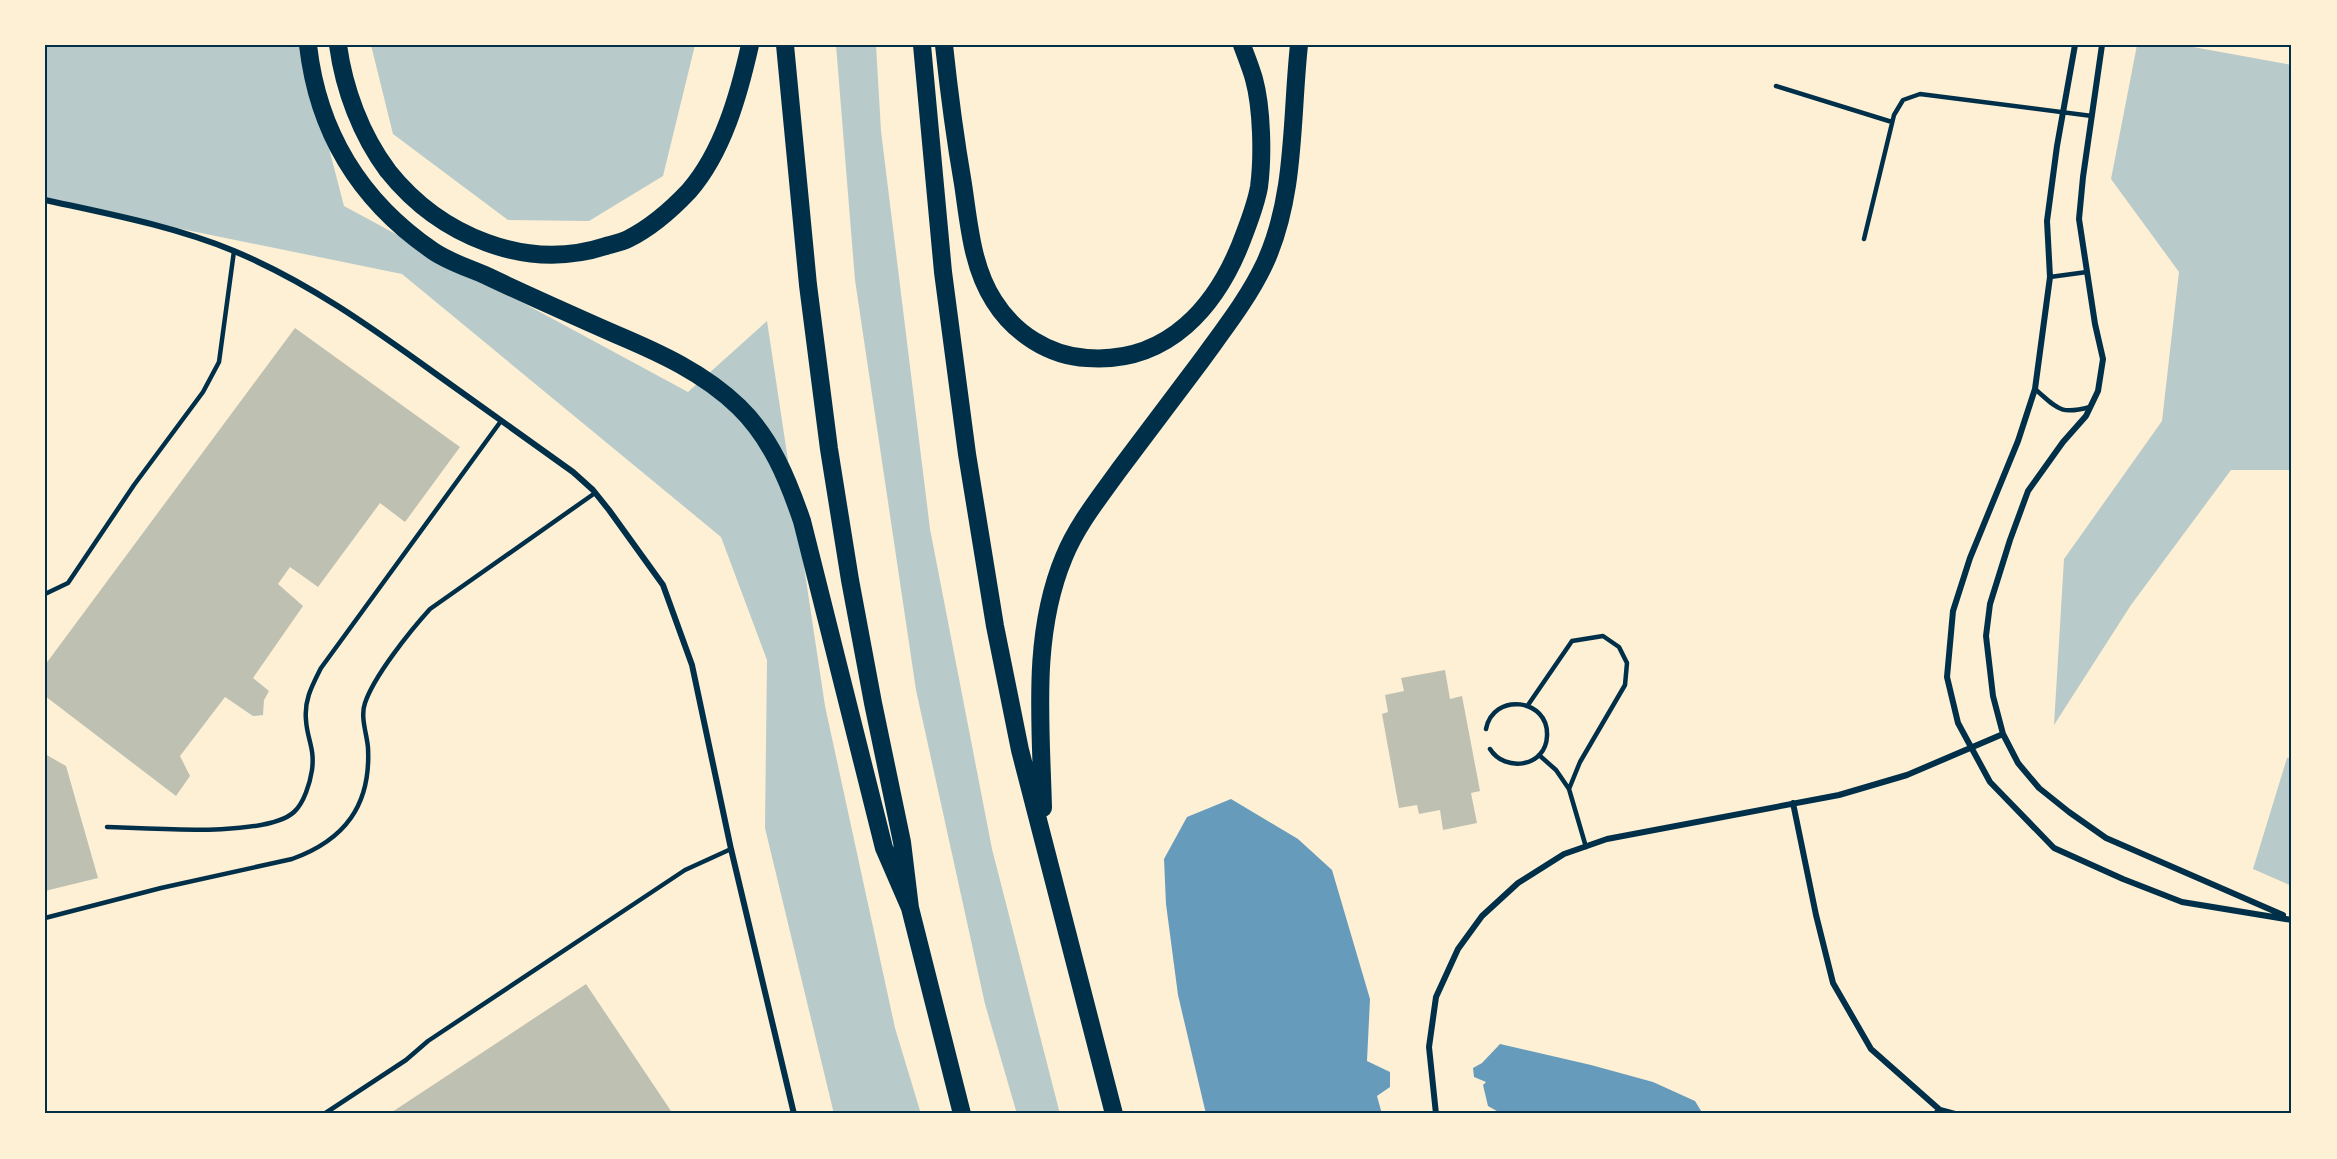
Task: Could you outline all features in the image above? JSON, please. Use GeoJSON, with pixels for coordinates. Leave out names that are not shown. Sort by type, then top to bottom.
{"type":"FeatureCollection","features":[{"type":"Feature","properties":{"kind":"highway"},"geometry":{"type":"LineString","coordinates":[[308,45],[315,91],[334,141],[351,171],[395,222],[435,252],[657,352],[702,376],[741,409],[761,433],[776,456],[802,521],[884,848],[910,909]]}},
{"type":"Feature","properties":{"kind":"highway"},"geometry":{"type":"LineString","coordinates":[[338,45],[345,81],[355,112],[387,169],[407,191],[430,212],[482,242],[527,254],[558,256],[588,252],[628,239],[659,218],[689,190],[718,145],[734,102],[750,45]]}},
{"type":"Feature","properties":{"kind":"highway"},"geometry":{"type":"LineString","coordinates":[[785,45],[808,285],[829,449],[870,692],[902,842],[910,909],[962,1114]]}},
{"type":"Feature","properties":{"kind":"highway"},"geometry":{"type":"LineString","coordinates":[[922,45],[943,272],[967,454],[995,626],[1020,750],[1114,1114]]}},
{"type":"Feature","properties":{"kind":"highway"},"geometry":{"type":"LineString","coordinates":[[944,45],[972,246],[984,283],[1005,318],[1039,344],[1075,358],[1104,360],[1150,349],[1183,329],[1211,298],[1235,258],[1253,210],[1258,188],[1261,134],[1255,81],[1242,45]]}},
{"type":"Feature","properties":{"kind":"highway"},"geometry":{"type":"LineString","coordinates":[[1044,837],[1041,657],[1057,577],[1064,557],[1087,514],[1238,312],[1265,262],[1282,212],[1288,176],[1299,45]]}},
{"type":"Feature","properties":{"kind":"street"},"geometry":{"type":"LineString","coordinates":[[2075,45],[2047,221],[2050,276],[2035,389],[2018,441],[1970,558],[1953,611],[1947,677],[1958,723],[1990,782],[2054,848],[2122,879],[2182,902],[2292,919]]}},
{"type":"Feature","properties":{"kind":"street"},"geometry":{"type":"LineString","coordinates":[[2102,45],[2079,219],[2103,359],[2098,391],[2086,416],[2063,442],[2028,491],[2010,540],[1990,604],[1986,636],[1994,696],[2003,734],[2018,762],[2039,788],[2106,838],[2292,919]]}},
{"type":"Feature","properties":{"kind":"street"},"geometry":{"type":"LineString","coordinates":[[45,200],[131,218],[234,251],[329,299],[573,472],[595,493],[663,585],[692,666],[731,849],[794,1114]]}},
{"type":"Feature","properties":{"kind":"street"},"geometry":{"type":"LineString","coordinates":[[1436,1114],[1429,1047],[1436,997],[1458,949],[1482,916],[1518,883],[1564,854],[1607,839],[1839,795],[1907,775],[2003,734]]}},
{"type":"Feature","properties":{"kind":"street"},"geometry":{"type":"LineString","coordinates":[[1793,803],[1815,915],[1833,983],[1871,1049],[1937,1112],[1955,1114]]}},
{"type":"Feature","properties":{"kind":"lane"},"geometry":{"type":"LineString","coordinates":[[1776,86],[1892,122]]}},
{"type":"Feature","properties":{"kind":"lane"},"geometry":{"type":"LineString","coordinates":[[1864,239],[1892,122],[1903,100],[1920,94],[2092,116]]}},
{"type":"Feature","properties":{"kind":"lane"},"geometry":{"type":"LineString","coordinates":[[45,594],[68,583],[134,485],[203,392],[219,362],[234,251]]}},
{"type":"Feature","properties":{"kind":"lane"},"geometry":{"type":"LineString","coordinates":[[2050,276],[2087,272]]}},
{"type":"Feature","properties":{"kind":"lane"},"geometry":{"type":"LineString","coordinates":[[2035,389],[2056,408],[2070,412],[2091,406]]}},
{"type":"Feature","properties":{"kind":"lane"},"geometry":{"type":"LineString","coordinates":[[107,827],[197,829],[240,827],[270,823],[293,812],[305,794],[312,770],[313,746],[306,721],[307,695],[321,668],[501,421]]}},
{"type":"Feature","properties":{"kind":"lane"},"geometry":{"type":"LineString","coordinates":[[45,918],[161,888],[292,859],[310,852],[344,829],[354,814],[363,791],[368,766],[364,704],[398,648],[415,625],[430,609],[595,493]]}},
{"type":"Feature","properties":{"kind":"lane"},"geometry":{"type":"LineString","coordinates":[[1528,705],[1572,640],[1603,636],[1619,646],[1627,663],[1626,685],[1580,762],[1569,789]]}},
{"type":"Feature","properties":{"kind":"lane"},"geometry":{"type":"LineString","coordinates":[[1486,729],[1491,716],[1498,709],[1518,703],[1528,705],[1543,718],[1547,728],[1548,738],[1539,755],[1531,762],[1511,765],[1501,761],[1490,749]]}},
{"type":"Feature","properties":{"kind":"lane"},"geometry":{"type":"LineString","coordinates":[[1539,755],[1556,770],[1569,789],[1586,847]]}},
{"type":"Feature","properties":{"kind":"lane"},"geometry":{"type":"LineString","coordinates":[[324,1114],[406,1060],[437,1035],[685,870],[731,849]]}},
{"type":"Feature","properties":{"kind":"shaded area"},"geometry":{"type":"Polygon","coordinates":[[[45,45],[302,45],[344,206],[688,392],[767,321],[825,706],[895,1028],[921,1114],[834,1114],[765,828],[767,660],[721,537],[402,274],[45,201],[45,45]]]}},
{"type":"Feature","properties":{"kind":"shaded area"},"geometry":{"type":"Polygon","coordinates":[[[371,45],[695,45],[663,176],[589,221],[508,220],[393,134],[371,45]]]}},
{"type":"Feature","properties":{"kind":"shaded area"},"geometry":{"type":"Polygon","coordinates":[[[836,45],[876,45],[881,131],[930,529],[992,849],[1060,1114],[1017,1114],[985,1004],[916,690],[855,280],[836,45]]]}},
{"type":"Feature","properties":{"kind":"shaded area"},"geometry":{"type":"Polygon","coordinates":[[[2137,45],[2182,45],[2292,65],[2292,470],[2231,470],[2131,605],[2054,725],[2064,559],[2162,421],[2179,272],[2111,179],[2137,45]]]}},
{"type":"Feature","properties":{"kind":"shaded area"},"geometry":{"type":"Polygon","coordinates":[[[2292,757],[2292,886],[2253,869],[2287,758],[2292,757]]]}},
{"type":"Feature","properties":{"kind":"water"},"geometry":{"type":"Polygon","coordinates":[[[1231,799],[1298,839],[1332,870],[1370,999],[1367,1061],[1390,1072],[1390,1087],[1377,1096],[1382,1114],[1206,1114],[1178,995],[1166,904],[1164,859],[1187,817],[1231,799]]]}},
{"type":"Feature","properties":{"kind":"water"},"geometry":{"type":"Polygon","coordinates":[[[1500,1044],[1653,1082],[1695,1101],[1703,1114],[1502,1114],[1488,1106],[1483,1085],[1486,1082],[1474,1077],[1473,1068],[1482,1063],[1500,1044]]]}},
{"type":"Feature","properties":{"kind":"building"},"geometry":{"type":"Polygon","coordinates":[[[295,328],[460,447],[405,522],[380,503],[318,587],[290,567],[278,584],[303,606],[253,678],[269,691],[264,700],[263,715],[253,716],[225,697],[180,756],[190,776],[176,796],[45,696],[45,665],[295,328]]]}},
{"type":"Feature","properties":{"kind":"building"},"geometry":{"type":"Polygon","coordinates":[[[1445,670],[1450,699],[1462,696],[1480,791],[1471,793],[1477,823],[1443,830],[1440,810],[1419,814],[1417,805],[1399,808],[1382,714],[1388,712],[1385,695],[1404,691],[1401,678],[1445,670]]]}},
{"type":"Feature","properties":{"kind":"building"},"geometry":{"type":"Polygon","coordinates":[[[45,754],[66,766],[98,878],[45,891],[45,754]]]}},
{"type":"Feature","properties":{"kind":"building"},"geometry":{"type":"Polygon","coordinates":[[[586,984],[673,1114],[389,1114],[586,984]]]}}]}
